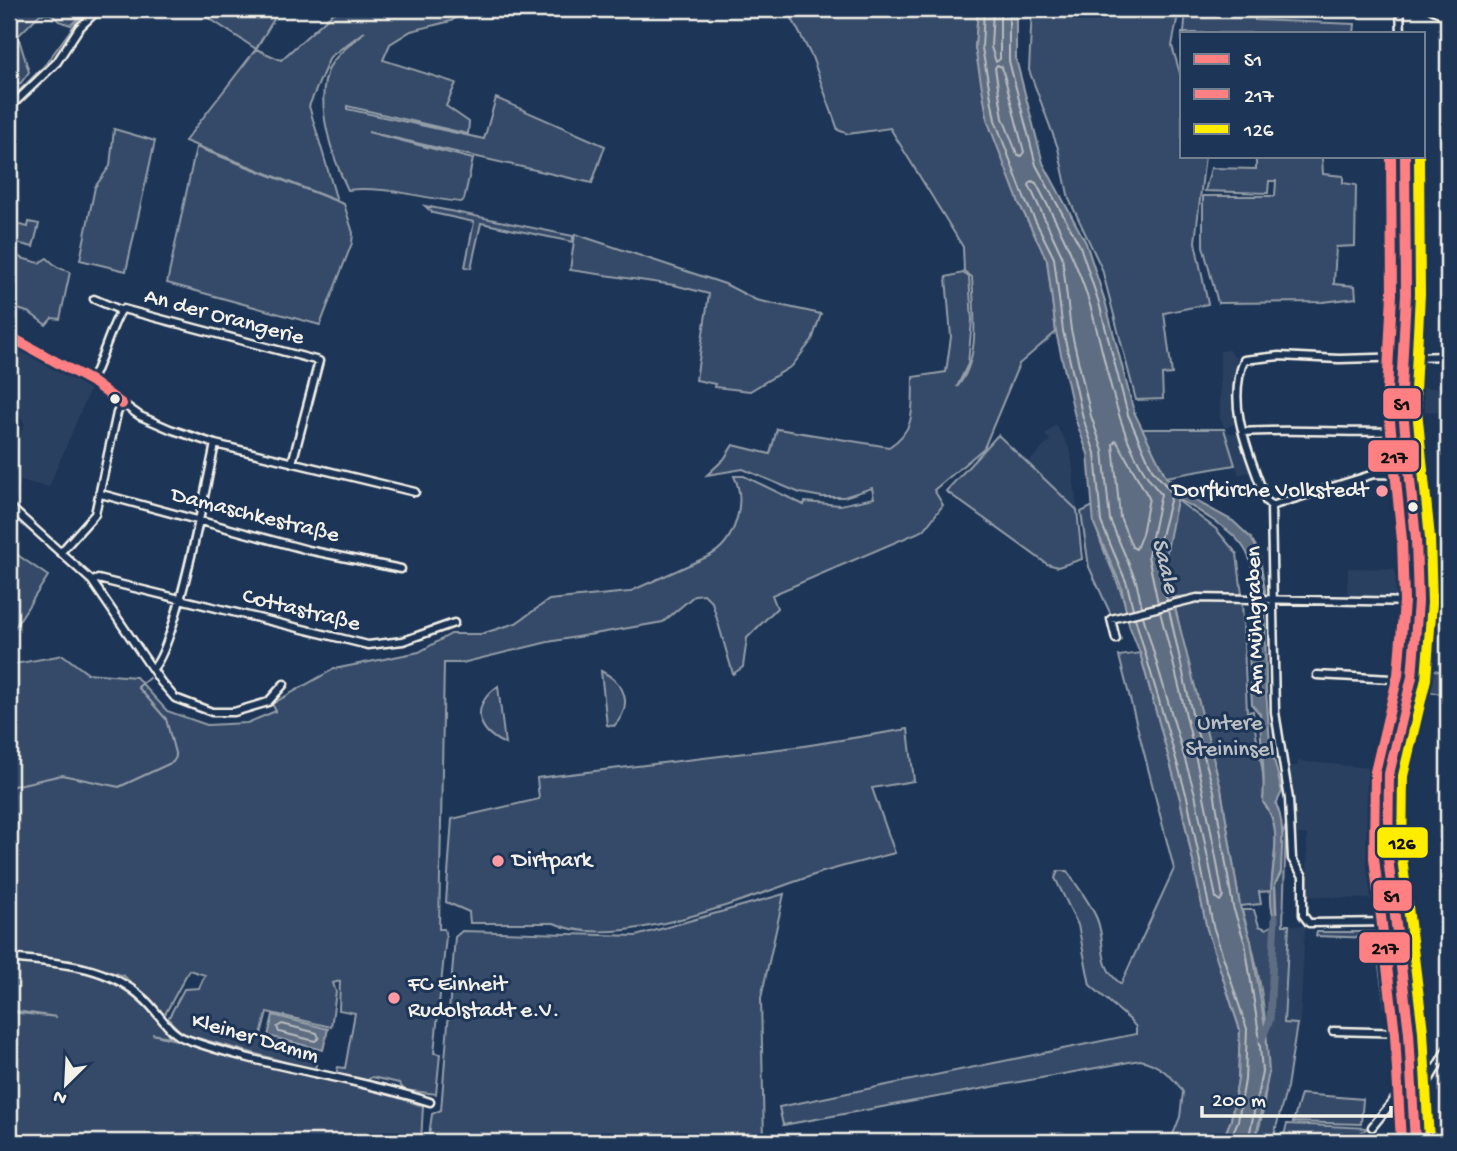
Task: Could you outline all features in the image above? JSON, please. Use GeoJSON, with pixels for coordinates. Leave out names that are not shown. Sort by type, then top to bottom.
{"type":"FeatureCollection","features":[{"type":"Feature","properties":{"kind":"street"},"geometry":{"type":"LineString","coordinates":[[9,108],[57,62],[79,28],[99,9]]}},
{"type":"Feature","properties":{"kind":"street"},"geometry":{"type":"LineString","coordinates":[[1400,9],[1401,32]]}},
{"type":"Feature","properties":{"kind":"street"},"geometry":{"type":"LineString","coordinates":[[1431,9],[1448,17]]}},
{"type":"Feature","properties":{"kind":"street"},"geometry":{"type":"LineString","coordinates":[[1405,158],[1404,431],[1418,602],[1411,680],[1389,774],[1388,858],[1409,1033],[1415,1142]]}},
{"type":"Feature","properties":{"kind":"street","name":"An der Orangerie"},"geometry":{"type":"LineString","coordinates":[[94,299],[120,310],[319,361],[292,463]]}},
{"type":"Feature","properties":{"kind":"street","name":"An der Orangerie"},"geometry":{"type":"LineString","coordinates":[[91,381],[105,354],[120,310]]}},
{"type":"Feature","properties":{"kind":"street"},"geometry":{"type":"LineString","coordinates":[[9,336],[91,381],[151,422],[215,444],[415,492]]}},
{"type":"Feature","properties":{"kind":"street","name":"Am Mühlgraben"},"geometry":{"type":"LineString","coordinates":[[1394,922],[1309,923],[1303,915],[1303,876],[1292,859],[1289,799],[1275,712],[1269,597],[1271,506],[1266,500],[1243,432],[1237,409],[1237,390],[1244,360],[1279,356],[1339,359],[1403,356]]}},
{"type":"Feature","properties":{"kind":"street"},"geometry":{"type":"LineString","coordinates":[[1403,356],[1448,356]]}},
{"type":"Feature","properties":{"kind":"street"},"geometry":{"type":"LineString","coordinates":[[61,552],[95,514],[117,413],[122,404]]}},
{"type":"Feature","properties":{"kind":"street"},"geometry":{"type":"LineString","coordinates":[[1243,432],[1299,428],[1361,433],[1404,431]]}},
{"type":"Feature","properties":{"kind":"street"},"geometry":{"type":"LineString","coordinates":[[152,669],[162,658],[179,598],[215,444]]}},
{"type":"Feature","properties":{"kind":"street"},"geometry":{"type":"LineString","coordinates":[[1271,506],[1374,474],[1409,475]]}},
{"type":"Feature","properties":{"kind":"street","name":"Damaschkestraße"},"geometry":{"type":"LineString","coordinates":[[101,494],[308,550],[401,569]]}},
{"type":"Feature","properties":{"kind":"street"},"geometry":{"type":"LineString","coordinates":[[9,506],[92,581],[175,698],[212,712],[234,712],[268,702],[284,684]]}},
{"type":"Feature","properties":{"kind":"street","name":"Cottastraße"},"geometry":{"type":"LineString","coordinates":[[92,581],[98,579],[368,645],[403,641],[453,623]]}},
{"type":"Feature","properties":{"kind":"street"},"geometry":{"type":"LineString","coordinates":[[1418,581],[1448,582]]}},
{"type":"Feature","properties":{"kind":"street"},"geometry":{"type":"LineString","coordinates":[[1116,639],[1114,618],[1197,598],[1269,597],[1418,602]]}},
{"type":"Feature","properties":{"kind":"street"},"geometry":{"type":"LineString","coordinates":[[1317,675],[1411,680]]}},
{"type":"Feature","properties":{"kind":"street","name":"Kleiner Damm"},"geometry":{"type":"LineString","coordinates":[[9,958],[75,965],[122,980],[184,1039],[306,1073],[430,1102]]}},
{"type":"Feature","properties":{"kind":"street"},"geometry":{"type":"LineString","coordinates":[[1333,1031],[1409,1033]]}},
{"type":"Feature","properties":{"kind":"street"},"geometry":{"type":"LineString","coordinates":[[1414,1106],[1448,1048]]}},
{"type":"Feature","properties":{"kind":"street"},"geometry":{"type":"LineString","coordinates":[[1372,1127],[1412,1077]]}},
{"type":"Feature","properties":{"kind":"shaded area"},"geometry":{"type":"Polygon","coordinates":[[[17,346],[91,387],[49,487],[21,481],[16,501],[9,498],[17,461],[11,458],[25,424],[19,415],[9,412],[9,375],[17,346]]]}},
{"type":"Feature","properties":{"kind":"shaded area"},"geometry":{"type":"Polygon","coordinates":[[[1229,350],[1239,362],[1238,423],[1225,428],[1220,419],[1220,351],[1229,350]]]}},
{"type":"Feature","properties":{"kind":"shaded area"},"geometry":{"type":"Polygon","coordinates":[[[1406,388],[1448,388],[1448,412],[1407,411],[1406,388]]]}},
{"type":"Feature","properties":{"kind":"shaded area"},"geometry":{"type":"Polygon","coordinates":[[[1056,424],[1071,452],[1077,510],[1028,463],[1050,440],[1045,435],[1056,424]]]}},
{"type":"Feature","properties":{"kind":"shaded area"},"geometry":{"type":"Polygon","coordinates":[[[1226,432],[1240,435],[1254,470],[1239,475],[1226,432]]]}},
{"type":"Feature","properties":{"kind":"shaded area"},"geometry":{"type":"Polygon","coordinates":[[[1348,568],[1413,569],[1412,599],[1347,596],[1348,568]]]}},
{"type":"Feature","properties":{"kind":"shaded area"},"geometry":{"type":"Polygon","coordinates":[[[1298,761],[1372,768],[1369,783],[1383,786],[1385,900],[1308,896],[1307,835],[1292,833],[1287,766],[1297,766],[1298,761]]]}},
{"type":"Feature","properties":{"kind":"shaded area"},"geometry":{"type":"Polygon","coordinates":[[[1289,925],[1305,926],[1300,1025],[1284,1024],[1289,925]]]}},
{"type":"Feature","properties":{"kind":"green space"},"geometry":{"type":"Polygon","coordinates":[[[9,9],[70,9],[66,14],[72,9],[86,9],[71,25],[59,21],[51,14],[40,14],[18,36],[29,72],[20,84],[9,78],[9,9]]]}},
{"type":"Feature","properties":{"kind":"green space"},"geometry":{"type":"Polygon","coordinates":[[[195,9],[280,9],[256,49],[195,9]]]}},
{"type":"Feature","properties":{"kind":"green space"},"geometry":{"type":"Polygon","coordinates":[[[349,9],[468,9],[451,21],[411,31],[390,44],[383,60],[456,83],[446,106],[469,122],[468,134],[347,106],[347,109],[484,139],[496,98],[605,146],[592,183],[368,132],[473,159],[464,200],[461,202],[375,189],[348,190],[331,145],[323,96],[325,80],[333,61],[365,31],[330,57],[309,106],[337,201],[185,141],[256,49],[281,60],[333,13],[349,9]]]}},
{"type":"Feature","properties":{"kind":"green space"},"geometry":{"type":"Polygon","coordinates":[[[787,9],[978,9],[975,48],[1019,203],[1047,260],[1056,332],[1019,364],[984,448],[934,490],[943,505],[924,530],[772,595],[777,608],[747,638],[743,667],[733,674],[712,602],[704,594],[695,595],[663,622],[548,642],[462,663],[444,663],[439,929],[444,929],[446,936],[434,1053],[440,1054],[436,1094],[404,1090],[399,1083],[372,1077],[365,1082],[336,1075],[338,1067],[345,1068],[355,1013],[339,1010],[340,981],[333,983],[336,992],[331,1027],[267,1012],[260,1038],[318,1053],[315,1070],[183,1034],[168,1019],[184,989],[199,988],[205,975],[189,970],[164,1016],[124,976],[75,961],[9,955],[9,665],[63,655],[87,673],[136,677],[167,711],[207,725],[247,723],[276,711],[272,704],[334,669],[419,652],[451,634],[481,634],[516,623],[549,600],[629,592],[709,556],[726,542],[736,521],[739,498],[734,476],[744,476],[804,505],[805,502],[840,505],[874,498],[872,488],[844,497],[800,493],[743,469],[707,475],[724,459],[733,445],[770,454],[777,429],[889,447],[898,440],[909,425],[911,417],[913,377],[946,372],[951,337],[946,277],[963,273],[969,277],[972,320],[968,364],[957,387],[965,376],[973,349],[972,277],[964,271],[963,247],[890,128],[848,134],[838,130],[812,57],[787,9]]]}},
{"type":"Feature","properties":{"kind":"green space"},"geometry":{"type":"Polygon","coordinates":[[[1032,9],[1179,9],[1172,46],[1180,73],[1180,158],[1205,158],[1195,242],[1208,304],[1164,313],[1172,374],[1162,375],[1163,399],[1136,400],[1102,269],[1069,199],[1058,148],[1029,70],[1032,9]]]}},
{"type":"Feature","properties":{"kind":"green space"},"geometry":{"type":"Polygon","coordinates":[[[1186,9],[1255,9],[1255,20],[1355,24],[1354,32],[1184,32],[1186,9]]]}},
{"type":"Feature","properties":{"kind":"green space"},"geometry":{"type":"Polygon","coordinates":[[[114,129],[155,141],[126,271],[80,260],[95,187],[110,166],[114,129]]]}},
{"type":"Feature","properties":{"kind":"green space"},"geometry":{"type":"Polygon","coordinates":[[[196,147],[344,204],[353,233],[352,243],[320,325],[167,283],[196,147]]]}},
{"type":"Feature","properties":{"kind":"green space"},"geometry":{"type":"Polygon","coordinates":[[[1256,158],[1322,158],[1323,174],[1343,176],[1343,183],[1356,185],[1355,246],[1336,247],[1334,284],[1355,286],[1356,298],[1323,302],[1218,303],[1203,246],[1203,196],[1275,196],[1276,181],[1269,181],[1268,193],[1205,191],[1211,168],[1256,169],[1256,158]]]}},
{"type":"Feature","properties":{"kind":"green space"},"geometry":{"type":"Polygon","coordinates":[[[425,206],[573,236],[573,242],[481,223],[471,268],[465,267],[474,222],[433,213],[425,206]]]}},
{"type":"Feature","properties":{"kind":"green space"},"geometry":{"type":"Polygon","coordinates":[[[29,222],[39,224],[33,247],[9,241],[12,223],[28,227],[29,222]]]}},
{"type":"Feature","properties":{"kind":"green space"},"geometry":{"type":"Polygon","coordinates":[[[575,234],[725,284],[756,300],[821,314],[812,340],[792,366],[750,391],[714,387],[715,384],[696,380],[709,294],[674,285],[570,270],[575,234]]]}},
{"type":"Feature","properties":{"kind":"green space"},"geometry":{"type":"Polygon","coordinates":[[[12,251],[21,258],[39,263],[47,258],[57,267],[70,272],[60,319],[52,318],[46,325],[30,313],[9,306],[9,256],[12,251]]]}},
{"type":"Feature","properties":{"kind":"green space"},"geometry":{"type":"Polygon","coordinates":[[[1142,429],[1224,429],[1235,465],[1166,477],[1142,429]]]}},
{"type":"Feature","properties":{"kind":"green space"},"geometry":{"type":"Polygon","coordinates":[[[998,435],[1077,510],[1082,559],[1058,567],[1047,564],[946,491],[998,435]]]}},
{"type":"Feature","properties":{"kind":"green space"},"geometry":{"type":"Polygon","coordinates":[[[1177,500],[1216,529],[1237,554],[1242,594],[1173,597],[1163,556],[1177,500]]]}},
{"type":"Feature","properties":{"kind":"green space"},"geometry":{"type":"Polygon","coordinates":[[[1093,506],[1102,546],[1127,611],[1112,617],[1089,567],[1081,512],[1093,506]]]}},
{"type":"Feature","properties":{"kind":"green space"},"geometry":{"type":"Polygon","coordinates":[[[9,549],[48,576],[9,636],[9,549]]]}},
{"type":"Feature","properties":{"kind":"green space","name":"Untere Steininsel"},"geometry":{"type":"Polygon","coordinates":[[[1242,600],[1247,712],[1253,711],[1262,768],[1263,802],[1274,823],[1275,845],[1272,891],[1259,892],[1261,904],[1240,906],[1221,789],[1200,716],[1175,607],[1197,601],[1242,600]]]}},
{"type":"Feature","properties":{"kind":"green space"},"geometry":{"type":"Polygon","coordinates":[[[1140,653],[1180,799],[1207,929],[1240,1030],[1238,1079],[1231,1120],[1222,1142],[1170,1142],[1180,1117],[1183,1092],[1164,1072],[1153,1064],[1140,1060],[783,1125],[779,1107],[1136,1034],[1136,1027],[1130,1020],[1090,985],[1078,925],[1055,878],[1058,871],[1067,871],[1087,900],[1100,928],[1105,962],[1113,977],[1121,984],[1174,869],[1119,656],[1140,653]]]}},
{"type":"Feature","properties":{"kind":"green space"},"geometry":{"type":"Polygon","coordinates":[[[1420,667],[1444,672],[1441,694],[1416,689],[1420,667]]]}},
{"type":"Feature","properties":{"kind":"green space"},"geometry":{"type":"Polygon","coordinates":[[[601,671],[616,682],[624,695],[624,710],[614,726],[607,725],[601,671]]]}},
{"type":"Feature","properties":{"kind":"green space"},"geometry":{"type":"Polygon","coordinates":[[[498,686],[505,744],[487,732],[480,717],[483,702],[498,686]]]}},
{"type":"Feature","properties":{"kind":"green space"},"geometry":{"type":"Polygon","coordinates":[[[908,729],[914,781],[872,788],[895,853],[823,872],[688,917],[614,931],[581,931],[554,923],[470,923],[469,912],[446,902],[452,819],[539,799],[537,778],[804,746],[908,729]]]}},
{"type":"Feature","properties":{"kind":"green space"},"geometry":{"type":"Polygon","coordinates":[[[1286,825],[1283,925],[1289,925],[1284,1023],[1297,1024],[1287,1087],[1272,1142],[1255,1142],[1266,1085],[1266,1026],[1257,967],[1242,910],[1254,910],[1259,926],[1266,929],[1277,923],[1275,884],[1281,872],[1281,839],[1286,825]]]}},
{"type":"Feature","properties":{"kind":"green space"},"geometry":{"type":"Polygon","coordinates":[[[784,894],[761,998],[764,1142],[428,1142],[432,1114],[441,1110],[455,937],[462,931],[636,936],[784,894]]]}},
{"type":"Feature","properties":{"kind":"green space"},"geometry":{"type":"Polygon","coordinates":[[[1317,932],[1390,932],[1402,1008],[1385,1008],[1375,938],[1316,936],[1317,932]]]}},
{"type":"Feature","properties":{"kind":"green space"},"geometry":{"type":"Polygon","coordinates":[[[9,961],[80,971],[119,986],[153,1015],[170,1037],[152,1034],[378,1091],[423,1106],[421,1142],[47,1142],[9,1136],[9,1012],[57,1017],[9,1010],[9,961]]]}},
{"type":"Feature","properties":{"kind":"green space"},"geometry":{"type":"Polygon","coordinates":[[[1301,1094],[1363,1099],[1361,1124],[1293,1122],[1301,1094]]]}},
{"type":"Feature","properties":{"kind":"green space"},"geometry":{"type":"Polygon","coordinates":[[[1287,1124],[1368,1128],[1351,1139],[1352,1142],[1282,1142],[1287,1124]]]}},
{"type":"Feature","properties":{"kind":"water","name":"Saale"},"geometry":{"type":"Polygon","coordinates":[[[978,9],[1016,9],[1016,59],[1043,163],[1086,243],[1105,301],[1134,412],[1166,477],[1196,501],[1233,521],[1251,538],[1259,552],[1265,590],[1266,690],[1270,743],[1282,792],[1276,804],[1282,838],[1281,872],[1275,884],[1276,924],[1271,894],[1275,831],[1263,802],[1260,714],[1252,705],[1249,652],[1252,604],[1249,601],[1253,575],[1251,563],[1241,543],[1233,535],[1186,503],[1177,500],[1164,565],[1221,789],[1240,906],[1251,941],[1266,1033],[1269,1072],[1255,1142],[1222,1142],[1231,1120],[1238,1079],[1240,1030],[1207,929],[1180,799],[1140,653],[1129,625],[1121,586],[1094,524],[1088,454],[1076,421],[1056,332],[1047,260],[1019,203],[988,122],[975,48],[978,9]]]}},
{"type":"Feature","properties":{"kind":"water"},"geometry":{"type":"Polygon","coordinates":[[[273,1015],[328,1029],[323,1050],[268,1036],[273,1015]]]}},
{"type":"Feature","properties":{"kind":"waterway"},"geometry":{"type":"LineString","coordinates":[[9,101],[45,65],[86,9]]}},
{"type":"Feature","properties":{"kind":"waterway"},"geometry":{"type":"LineString","coordinates":[[9,787],[62,775],[119,787],[173,762],[176,757],[166,719],[138,687],[149,678]]}},
{"type":"Feature","properties":{"kind":"waterway"},"geometry":{"type":"LineString","coordinates":[[1262,1039],[1270,1020],[1275,917]]}},
{"type":"Feature","properties":{"kind":"transit line","name":"217"},"geometry":{"type":"LineString","coordinates":[[1391,158],[1392,294],[1387,391],[1402,540],[1404,602],[1398,675],[1375,772],[1374,858],[1395,1034],[1401,1142]]}},
{"type":"Feature","properties":{"kind":"transit line","name":"S1"},"geometry":{"type":"LineString","coordinates":[[1405,158],[1406,294],[1401,391],[1416,539],[1418,602],[1412,677],[1389,774],[1388,858],[1409,1033],[1415,1142]]}},
{"type":"Feature","properties":{"kind":"transit line","name":"126"},"geometry":{"type":"LineString","coordinates":[[1419,158],[1420,294],[1415,391],[1430,538],[1432,603],[1426,679],[1403,776],[1402,857],[1423,1031],[1429,1141]]}},
{"type":"Feature","properties":{"kind":"transit line","name":"S1"},"geometry":{"type":"LineString","coordinates":[[9,336],[91,381],[122,404]]}},
{"type":"Feature","properties":{"kind":"place","name":"Dorfkirche Volkstedt"},"geometry":{"type":"Point","coordinates":[1382,491]}},
{"type":"Feature","properties":{"kind":"place","name":"Dirtpark"},"geometry":{"type":"Point","coordinates":[498,861]}},
{"type":"Feature","properties":{"kind":"place","name":"FC Einheit Rudolstadt e.V."},"geometry":{"type":"Point","coordinates":[394,998]}}]}
